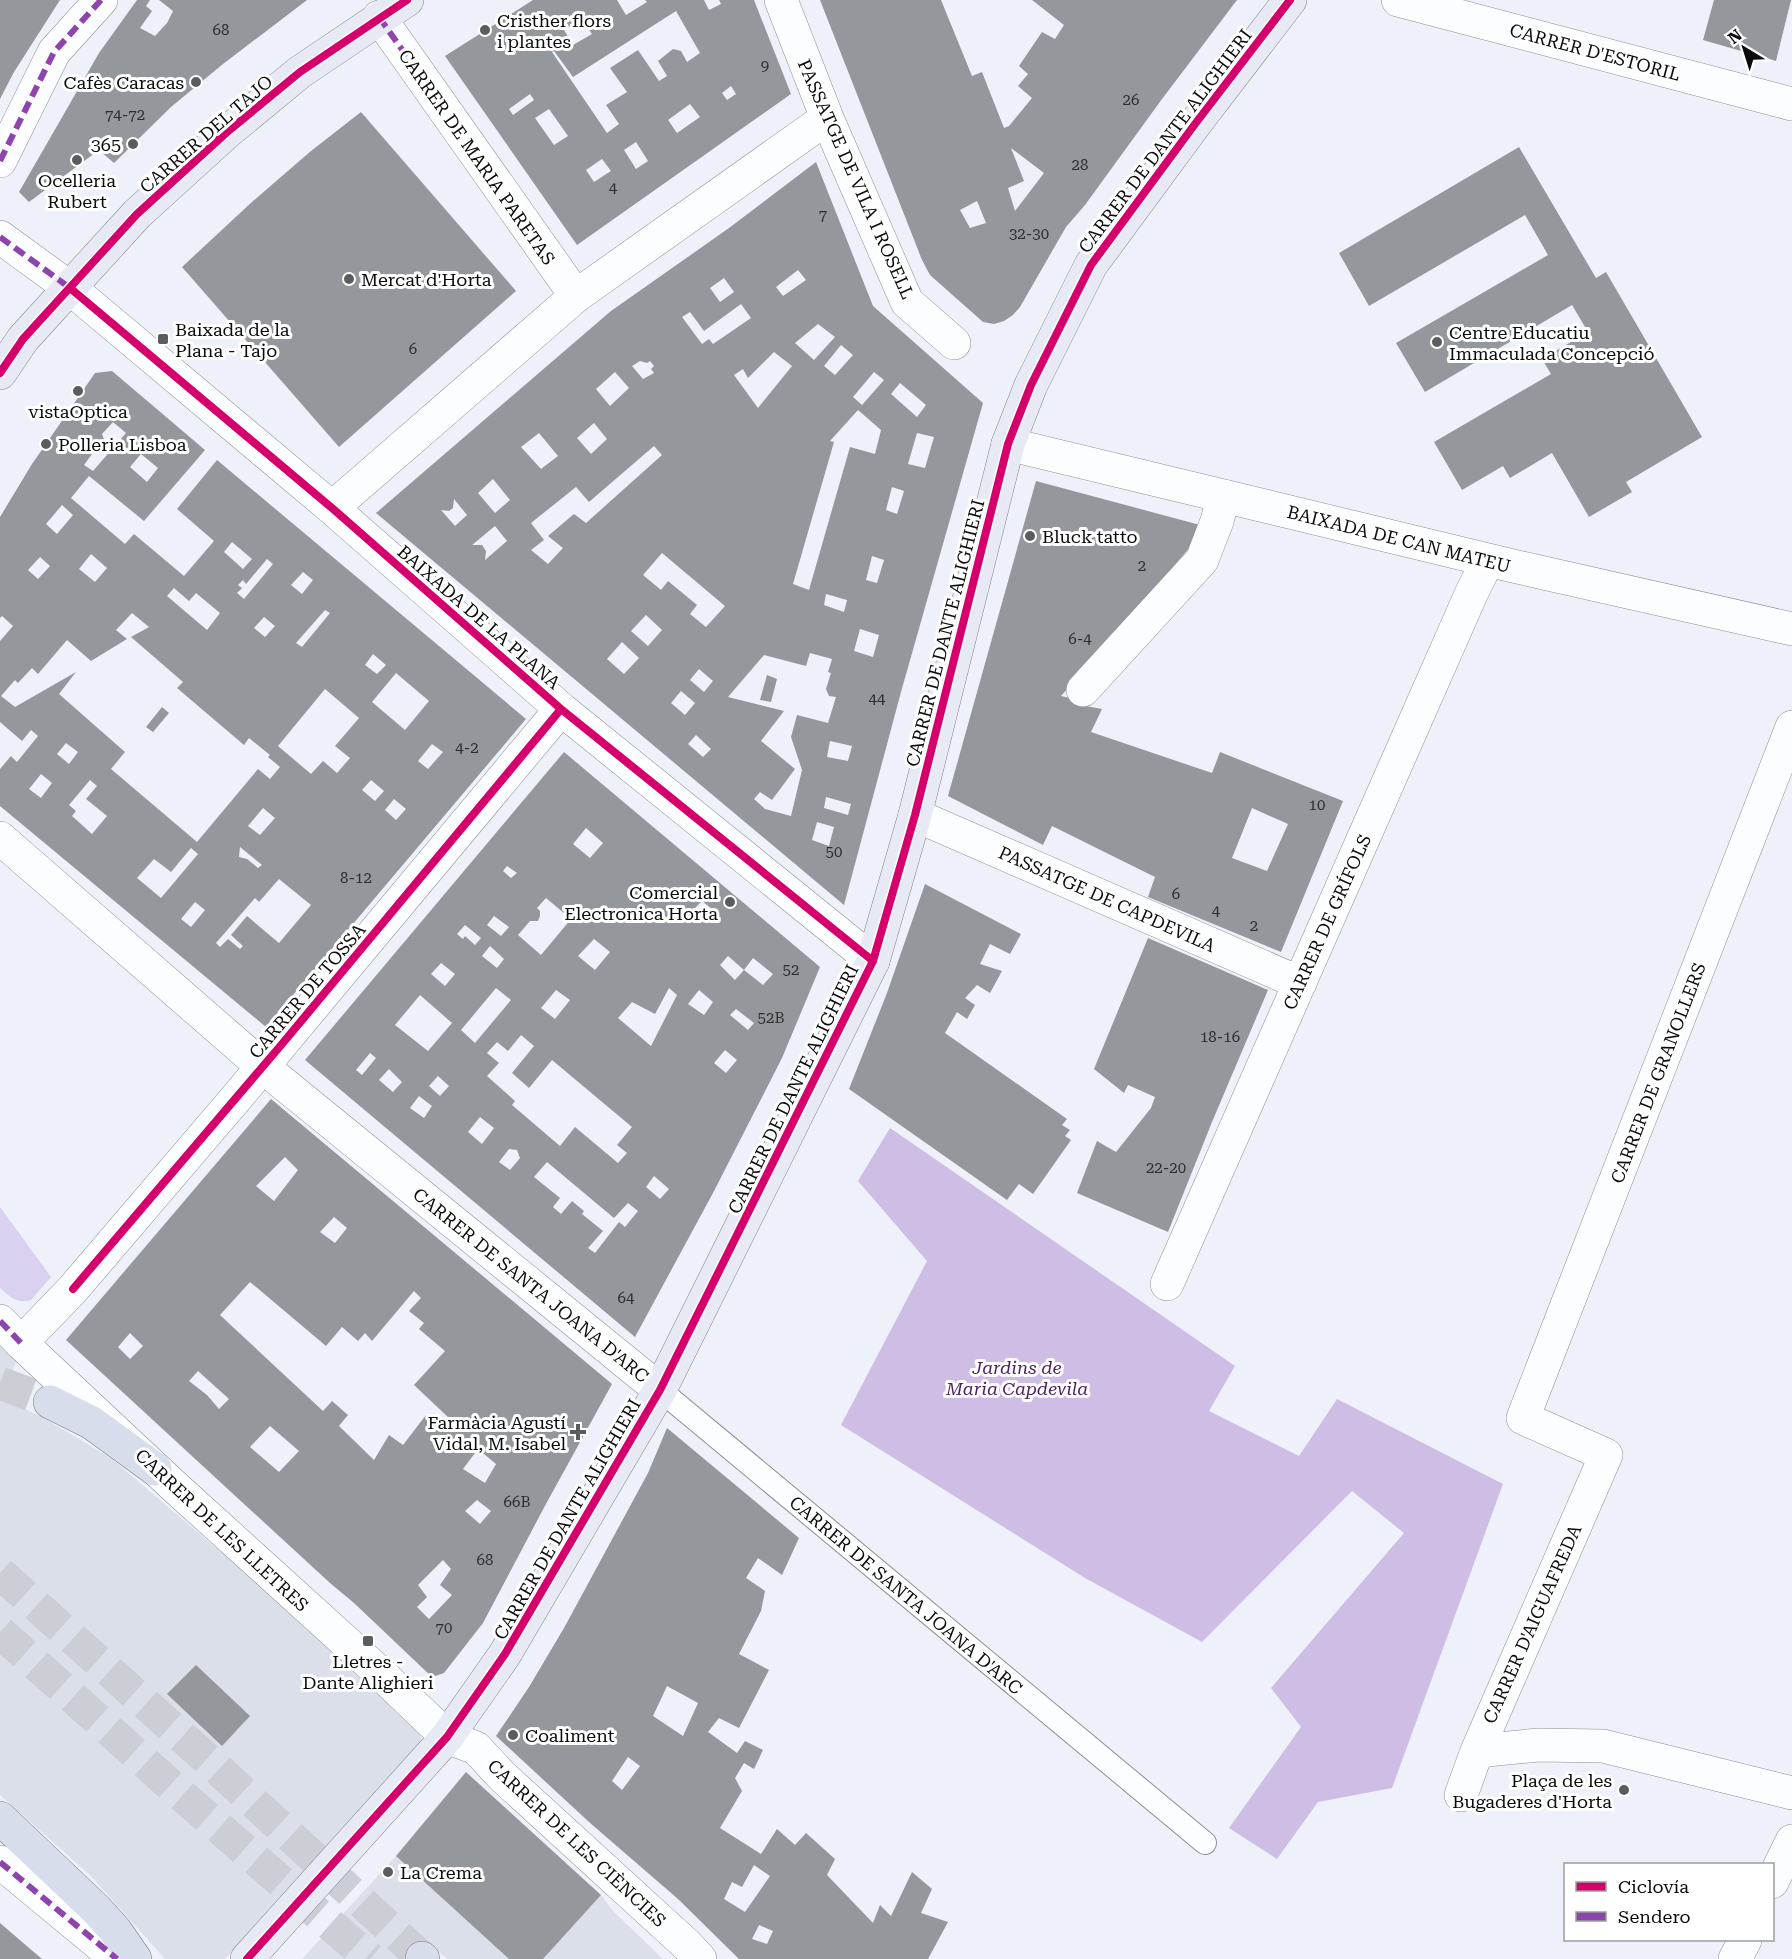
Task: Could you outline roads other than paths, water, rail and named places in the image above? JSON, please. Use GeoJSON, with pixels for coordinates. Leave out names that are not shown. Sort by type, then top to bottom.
{"type":"FeatureCollection","features":[{"type":"Feature","properties":{"kind":"main road"},"geometry":{"type":"LineString","coordinates":[[50,1402],[92,1423],[155,1469]]}},
{"type":"Feature","properties":{"kind":"main road"},"geometry":{"type":"LineString","coordinates":[[0,1818],[97,1910],[116,1930],[135,1959]]}},
{"type":"Feature","properties":{"kind":"street"},"geometry":{"type":"LineString","coordinates":[[0,161],[54,52],[101,0]]}},
{"type":"Feature","properties":{"kind":"street","name":"CARRER DEL TAJO"},"geometry":{"type":"LineString","coordinates":[[0,373],[23,339],[137,214],[226,133],[300,72],[407,0]]}},
{"type":"Feature","properties":{"kind":"street","name":"PASSATGE DE VILA I ROSELL"},"geometry":{"type":"LineString","coordinates":[[781,0],[826,118],[907,302],[954,343]]}},
{"type":"Feature","properties":{"kind":"street","name":"CARRER DE DANTE ALIGHIERI"},"geometry":{"type":"LineString","coordinates":[[247,1959],[447,1737],[505,1654],[660,1390],[873,961],[915,814],[1008,444],[1031,385],[1091,265],[1290,0]]}},
{"type":"Feature","properties":{"kind":"street","name":"CARRER D'ESTORIL"},"geometry":{"type":"LineString","coordinates":[[1398,0],[1792,104]]}},
{"type":"Feature","properties":{"kind":"street","name":"CARRER DE MARIA PARETAS"},"geometry":{"type":"LineString","coordinates":[[379,17],[576,296]]}},
{"type":"Feature","properties":{"kind":"street"},"geometry":{"type":"LineString","coordinates":[[332,508],[576,296],[826,118]]}},
{"type":"Feature","properties":{"kind":"street","name":"BAIXADA DE LA PLANA"},"geometry":{"type":"LineString","coordinates":[[0,237],[70,288],[332,508],[561,709],[873,961]]}},
{"type":"Feature","properties":{"kind":"street","name":"BAIXADA DE CAN MATEU"},"geometry":{"type":"LineString","coordinates":[[1008,444],[1488,560],[1792,629]]}},
{"type":"Feature","properties":{"kind":"street"},"geometry":{"type":"LineString","coordinates":[[1083,690],[1202,560],[1224,496]]}},
{"type":"Feature","properties":{"kind":"street","name":"CARRER DE GRÍFOLS"},"geometry":{"type":"LineString","coordinates":[[1167,1284],[1488,560]]}},
{"type":"Feature","properties":{"kind":"street","name":"CARRER DE TOSSA"},"geometry":{"type":"LineString","coordinates":[[10,1332],[73,1289],[263,1067],[561,709]]}},
{"type":"Feature","properties":{"kind":"street","name":"CARRER DE GRANOLLERS"},"geometry":{"type":"LineString","coordinates":[[1606,1455],[1523,1418],[1792,727]]}},
{"type":"Feature","properties":{"kind":"street","name":"PASSATGE DE CAPDEVILA"},"geometry":{"type":"LineString","coordinates":[[915,814],[1300,983]]}},
{"type":"Feature","properties":{"kind":"street","name":"CARRER DE SANTA JOANA D'ARC"},"geometry":{"type":"LineString","coordinates":[[0,838],[263,1067],[660,1390]]}},
{"type":"Feature","properties":{"kind":"street","name":"CARRER DE LES LLETRES"},"geometry":{"type":"LineString","coordinates":[[10,1332],[155,1469],[380,1673],[447,1737]]}},
{"type":"Feature","properties":{"kind":"street","name":"CARRER D'AIGUAFREDA"},"geometry":{"type":"LineString","coordinates":[[1461,1795],[1477,1751],[1606,1455]]}},
{"type":"Feature","properties":{"kind":"street","name":"CARRER DE LES CIÈNCIES"},"geometry":{"type":"LineString","coordinates":[[447,1737],[476,1748],[502,1776],[700,1959]]}},
{"type":"Feature","properties":{"kind":"street"},"geometry":{"type":"LineString","coordinates":[[1477,1751],[1539,1745],[1603,1746],[1792,1793]]}},
{"type":"Feature","properties":{"kind":"street"},"geometry":{"type":"LineString","coordinates":[[1774,1880],[1792,1841]]}},
{"type":"Feature","properties":{"kind":"street"},"geometry":{"type":"LineString","coordinates":[[0,1862],[117,1959]]}},
{"type":"Feature","properties":{"kind":"street"},"geometry":{"type":"LineString","coordinates":[[1735,1959],[1744,1941]]}},
{"type":"Feature","properties":{"kind":"lane","name":"CARRER DE SANTA JOANA D'ARC"},"geometry":{"type":"LineString","coordinates":[[660,1390],[1205,1843]]}},
{"type":"Feature","properties":{"kind":"tunnel"},"geometry":{"type":"LineString","coordinates":[[0,1383],[50,1402]]}},
{"type":"Feature","properties":{"kind":"tunnel"},"geometry":{"type":"LineString","coordinates":[[0,1573],[208,1760],[422,1958]]}},
{"type":"Feature","properties":{"kind":"tunnel"},"geometry":{"type":"LineString","coordinates":[[0,1632],[178,1792],[370,1959]]}},
{"type":"Feature","properties":{"kind":"place","name":"Cristher flors i plantes"},"geometry":{"type":"Point","coordinates":[485,30]}},
{"type":"Feature","properties":{"kind":"place","name":"Cafès Caracas"},"geometry":{"type":"Point","coordinates":[196,82]}},
{"type":"Feature","properties":{"kind":"place","name":"365"},"geometry":{"type":"Point","coordinates":[133,144]}},
{"type":"Feature","properties":{"kind":"place","name":"Ocelleria Rubert"},"geometry":{"type":"Point","coordinates":[77,160]}},
{"type":"Feature","properties":{"kind":"place","name":"Mercat d'Horta"},"geometry":{"type":"Point","coordinates":[349,279]}},
{"type":"Feature","properties":{"kind":"place","name":"Baixada de la Plana - Tajo"},"geometry":{"type":"Point","coordinates":[163,339]}},
{"type":"Feature","properties":{"kind":"place","name":"Centre Educatiu Immaculada Concepció"},"geometry":{"type":"Point","coordinates":[1437,342]}},
{"type":"Feature","properties":{"kind":"place","name":"vistaOptica"},"geometry":{"type":"Point","coordinates":[78,391]}},
{"type":"Feature","properties":{"kind":"place","name":"Polleria Lisboa"},"geometry":{"type":"Point","coordinates":[46,444]}},
{"type":"Feature","properties":{"kind":"place","name":"Bluck tatto"},"geometry":{"type":"Point","coordinates":[1030,536]}},
{"type":"Feature","properties":{"kind":"place","name":"Comercial Electronica Horta"},"geometry":{"type":"Point","coordinates":[730,902]}},
{"type":"Feature","properties":{"kind":"place","name":"Farmàcia Agustí Vidal, M. Isabel"},"geometry":{"type":"Point","coordinates":[578,1432]}},
{"type":"Feature","properties":{"kind":"place","name":"Lletres - Dante Alighieri"},"geometry":{"type":"Point","coordinates":[368,1641]}},
{"type":"Feature","properties":{"kind":"place","name":"Coaliment"},"geometry":{"type":"Point","coordinates":[513,1735]}},
{"type":"Feature","properties":{"kind":"place","name":"Plaça de les Bugaderes d'Horta"},"geometry":{"type":"Point","coordinates":[1624,1790]}},
{"type":"Feature","properties":{"kind":"place","name":"La Crema"},"geometry":{"type":"Point","coordinates":[388,1872]}},
{"type":"Feature","properties":{"kind":"park label","name":"Jardins de Maria Capdevila"},"geometry":{"type":"Point","coordinates":[1017,1377]}}]}
